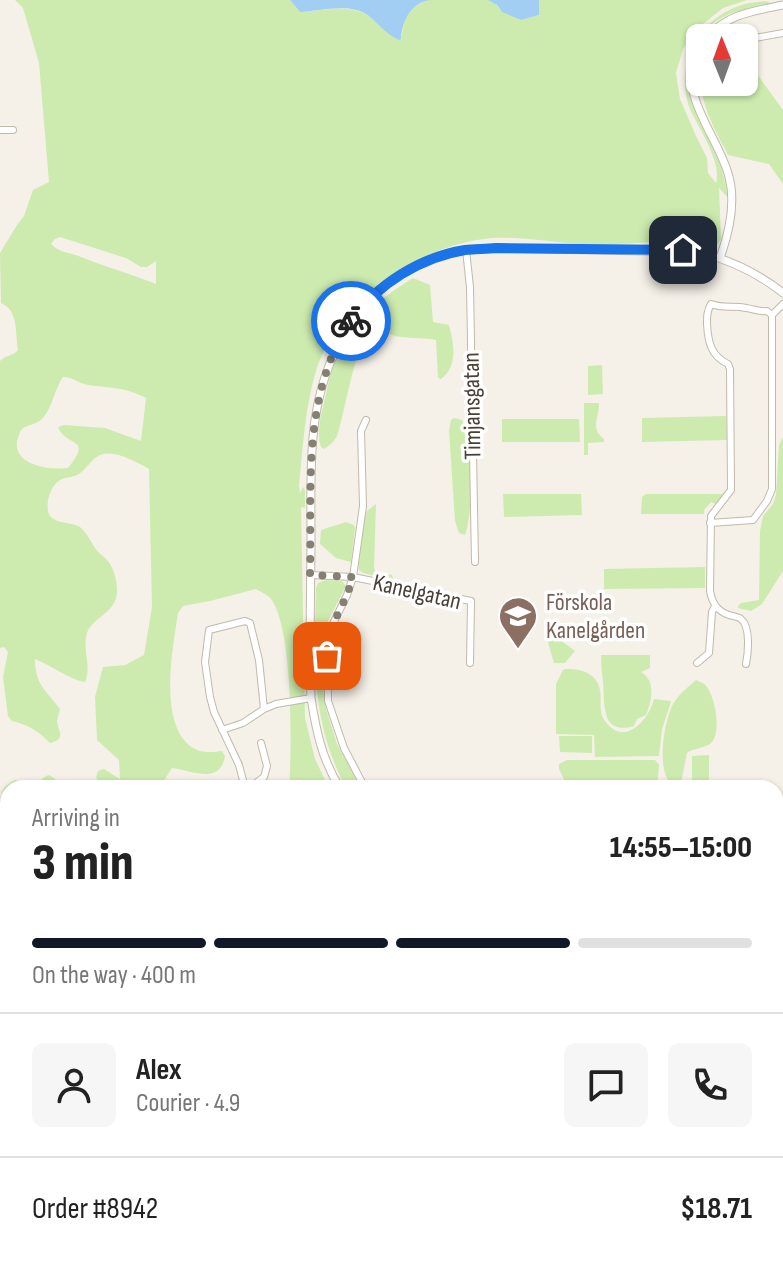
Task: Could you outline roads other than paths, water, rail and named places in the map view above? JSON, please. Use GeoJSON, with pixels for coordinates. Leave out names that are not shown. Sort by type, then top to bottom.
{"type":"FeatureCollection","features":[{"type":"Feature","properties":{"kind":"street"},"geometry":{"type":"LineString","coordinates":[[721,24],[740,14],[783,5]]}},
{"type":"Feature","properties":{"kind":"street"},"geometry":{"type":"LineString","coordinates":[[758,37],[783,33]]}},
{"type":"Feature","properties":{"kind":"street"},"geometry":{"type":"LineString","coordinates":[[694,96],[729,174],[732,190],[730,216],[720,258]]}},
{"type":"Feature","properties":{"kind":"street"},"geometry":{"type":"LineString","coordinates":[[0,130],[13,130]]}},
{"type":"Feature","properties":{"kind":"street"},"geometry":{"type":"LineString","coordinates":[[335,780],[322,749],[311,698],[313,437],[326,374],[337,345],[357,313],[389,283],[423,263],[466,250],[496,248],[699,252],[748,270],[783,293]]}},
{"type":"Feature","properties":{"kind":"street","name":"Timjansgatan"},"geometry":{"type":"LineString","coordinates":[[466,250],[471,289],[475,562]]}},
{"type":"Feature","properties":{"kind":"street"},"geometry":{"type":"LineString","coordinates":[[746,664],[748,646],[744,623],[715,606],[710,591],[711,516],[731,490],[730,369],[728,364],[717,358],[708,343],[707,310],[711,304],[767,311],[772,315]]}},
{"type":"Feature","properties":{"kind":"street"},"geometry":{"type":"LineString","coordinates":[[710,523],[753,520],[772,489],[772,315],[783,304]]}},
{"type":"Feature","properties":{"kind":"street","name":"Kanelgatan"},"geometry":{"type":"LineString","coordinates":[[361,780],[344,748],[328,701],[327,636],[353,577],[363,506],[361,431],[366,420]]}},
{"type":"Feature","properties":{"kind":"street","name":"Kanelgatan"},"geometry":{"type":"LineString","coordinates":[[310,575],[353,577],[471,601],[470,663]]}},
{"type":"Feature","properties":{"kind":"street"},"geometry":{"type":"LineString","coordinates":[[697,663],[709,653],[711,616],[715,606]]}},
{"type":"Feature","properties":{"kind":"street"},"geometry":{"type":"LineString","coordinates":[[243,780],[235,754],[214,712],[206,675],[208,633],[212,628],[245,621],[250,623],[259,660],[264,709]]}},
{"type":"Feature","properties":{"kind":"street"},"geometry":{"type":"LineString","coordinates":[[222,730],[243,723],[264,709],[285,701],[311,698]]}},
{"type":"Feature","properties":{"kind":"street"},"geometry":{"type":"LineString","coordinates":[[260,780],[267,766],[261,743]]}},
{"type":"Feature","properties":{"kind":"water"},"geometry":{"type":"Polygon","coordinates":[[[290,0],[431,0],[413,8],[399,40],[369,16],[354,9],[300,12],[290,0]]]}},
{"type":"Feature","properties":{"kind":"water"},"geometry":{"type":"Polygon","coordinates":[[[488,0],[539,0],[539,15],[521,20],[502,12],[488,0]]]}},
{"type":"Feature","properties":{"kind":"place","name":"Förskola Kanelgården"},"geometry":{"type":"Point","coordinates":[518,650]}}]}
